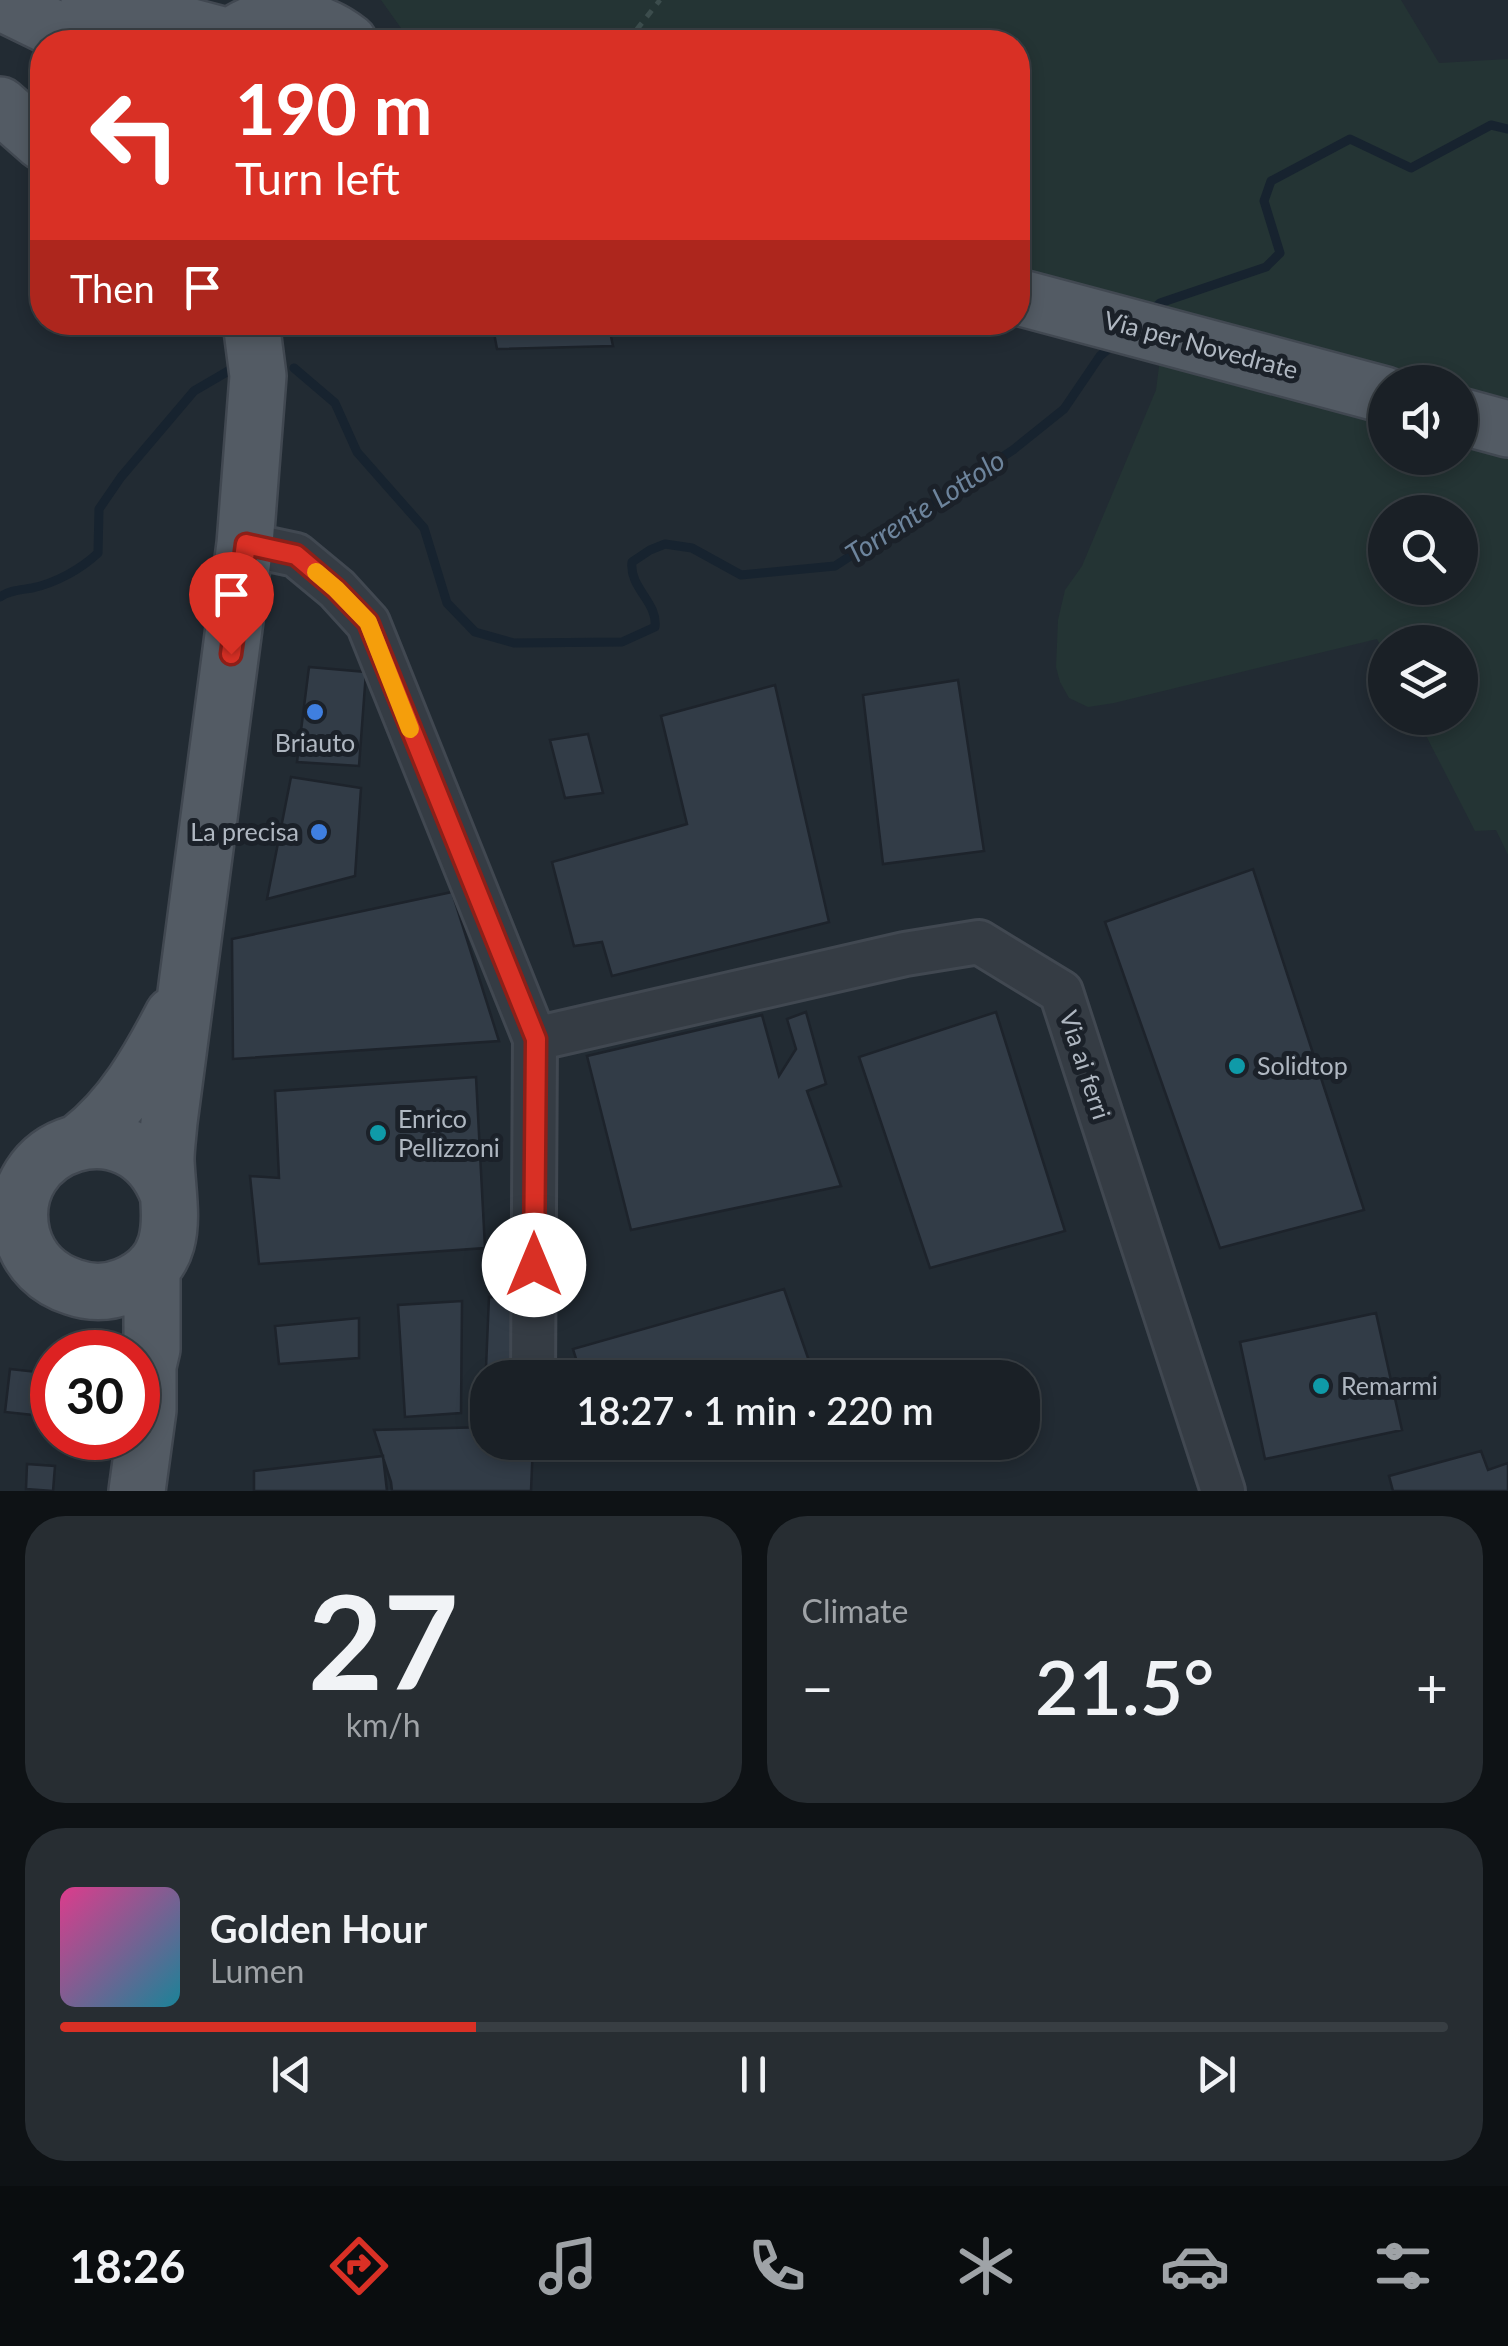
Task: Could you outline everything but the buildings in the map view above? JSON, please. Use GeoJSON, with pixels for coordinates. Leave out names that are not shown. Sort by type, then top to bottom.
{"type":"FeatureCollection","features":[{"type":"Feature","properties":{"kind":"main road"},"geometry":{"type":"LineString","coordinates":[[90,0],[217,21],[291,18],[329,30]]}},
{"type":"Feature","properties":{"kind":"main road"},"geometry":{"type":"LineString","coordinates":[[322,0],[341,30]]}},
{"type":"Feature","properties":{"kind":"main road"},"geometry":{"type":"LineString","coordinates":[[0,2],[57,30]]}},
{"type":"Feature","properties":{"kind":"main road"},"geometry":{"type":"LineString","coordinates":[[0,105],[30,131]]}},
{"type":"Feature","properties":{"kind":"main road"},"geometry":{"type":"LineString","coordinates":[[1030,283],[1112,321]]}},
{"type":"Feature","properties":{"kind":"main road","name":"Via per Novedrate"},"geometry":{"type":"LineString","coordinates":[[1030,299],[1368,390]]}},
{"type":"Feature","properties":{"kind":"main road"},"geometry":{"type":"LineString","coordinates":[[1030,320],[1112,321]]}},
{"type":"Feature","properties":{"kind":"main road"},"geometry":{"type":"LineString","coordinates":[[168,1194],[161,1175],[137,1151],[107,1140],[67,1144],[44,1160],[11,1206],[20,1222],[23,1240],[18,1262],[54,1280],[92,1292],[114,1291],[139,1280],[152,1268],[169,1234],[168,1139],[246,544],[258,376],[252,335]]}},
{"type":"Feature","properties":{"kind":"main road"},"geometry":{"type":"LineString","coordinates":[[258,376],[272,335]]}},
{"type":"Feature","properties":{"kind":"main road"},"geometry":{"type":"LineString","coordinates":[[1478,421],[1508,429]]}},
{"type":"Feature","properties":{"kind":"main road"},"geometry":{"type":"LineString","coordinates":[[80,1140],[99,1126],[141,1072],[188,985]]}},
{"type":"Feature","properties":{"kind":"main road"},"geometry":{"type":"LineString","coordinates":[[152,1268],[152,1330]]}},
{"type":"Feature","properties":{"kind":"main road"},"geometry":{"type":"LineString","coordinates":[[92,1292],[118,1330]]}},
{"type":"Feature","properties":{"kind":"main road"},"geometry":{"type":"LineString","coordinates":[[137,1491],[139,1460]]}},
{"type":"Feature","properties":{"kind":"street"},"geometry":{"type":"LineString","coordinates":[[246,544],[296,555],[368,622],[536,1039],[533,1360]]}},
{"type":"Feature","properties":{"kind":"street","name":"Via ai ferri"},"geometry":{"type":"LineString","coordinates":[[536,1039],[904,954],[979,942],[1062,992],[1223,1491]]}},
{"type":"Feature","properties":{"kind":"path"},"geometry":{"type":"LineString","coordinates":[[636,30],[660,0]]}},
{"type":"Feature","properties":{"kind":"shaded area"},"geometry":{"type":"Polygon","coordinates":[[[381,0],[1401,0],[1439,63],[1508,59],[1508,855],[1496,830],[1475,831],[1426,735],[1478,735],[1478,625],[1368,625],[1368,641],[1114,703],[1088,707],[1069,698],[1056,667],[1058,620],[1065,590],[1082,566],[1156,390],[1161,350],[1172,323],[1030,271],[1030,30],[402,30],[381,0]]]}},
{"type":"Feature","properties":{"kind":"waterway","name":"Torrente Lottolo"},"geometry":{"type":"LineString","coordinates":[[1149,313],[1160,303],[1266,267],[1280,253],[1264,201],[1271,181],[1350,139],[1411,168],[1491,125],[1508,129]]}},
{"type":"Feature","properties":{"kind":"waterway","name":"Torrente Lottolo"},"geometry":{"type":"LineString","coordinates":[[294,368],[335,403],[357,452],[424,528],[447,603],[475,632],[514,643],[622,642],[655,627],[652,610],[632,571],[632,562],[650,550],[665,544],[692,548],[741,575],[835,566],[1013,450],[1064,409],[1100,356],[1115,343]]}},
{"type":"Feature","properties":{"kind":"waterway","name":"Torrente Lottolo"},"geometry":{"type":"LineString","coordinates":[[0,597],[59,579],[98,553],[99,509],[121,477],[194,391],[230,370]]}},
{"type":"Feature","properties":{"kind":"slow traffic"},"geometry":{"type":"LineString","coordinates":[[316,572],[368,622],[410,729]]}},
{"type":"Feature","properties":{"kind":"place","name":"Briauto"},"geometry":{"type":"Point","coordinates":[315,712]}},
{"type":"Feature","properties":{"kind":"place","name":"La precisa"},"geometry":{"type":"Point","coordinates":[319,832]}},
{"type":"Feature","properties":{"kind":"place","name":"Solidtop"},"geometry":{"type":"Point","coordinates":[1237,1066]}},
{"type":"Feature","properties":{"kind":"place","name":"Enrico Pellizzoni"},"geometry":{"type":"Point","coordinates":[378,1133]}},
{"type":"Feature","properties":{"kind":"place","name":"Remarmi"},"geometry":{"type":"Point","coordinates":[1321,1386]}},
{"type":"Feature","properties":{"kind":"route"},"geometry":{"type":"LineString","coordinates":[[231,654],[246,544],[296,555],[368,622],[536,1039],[534,1265]]}}]}
